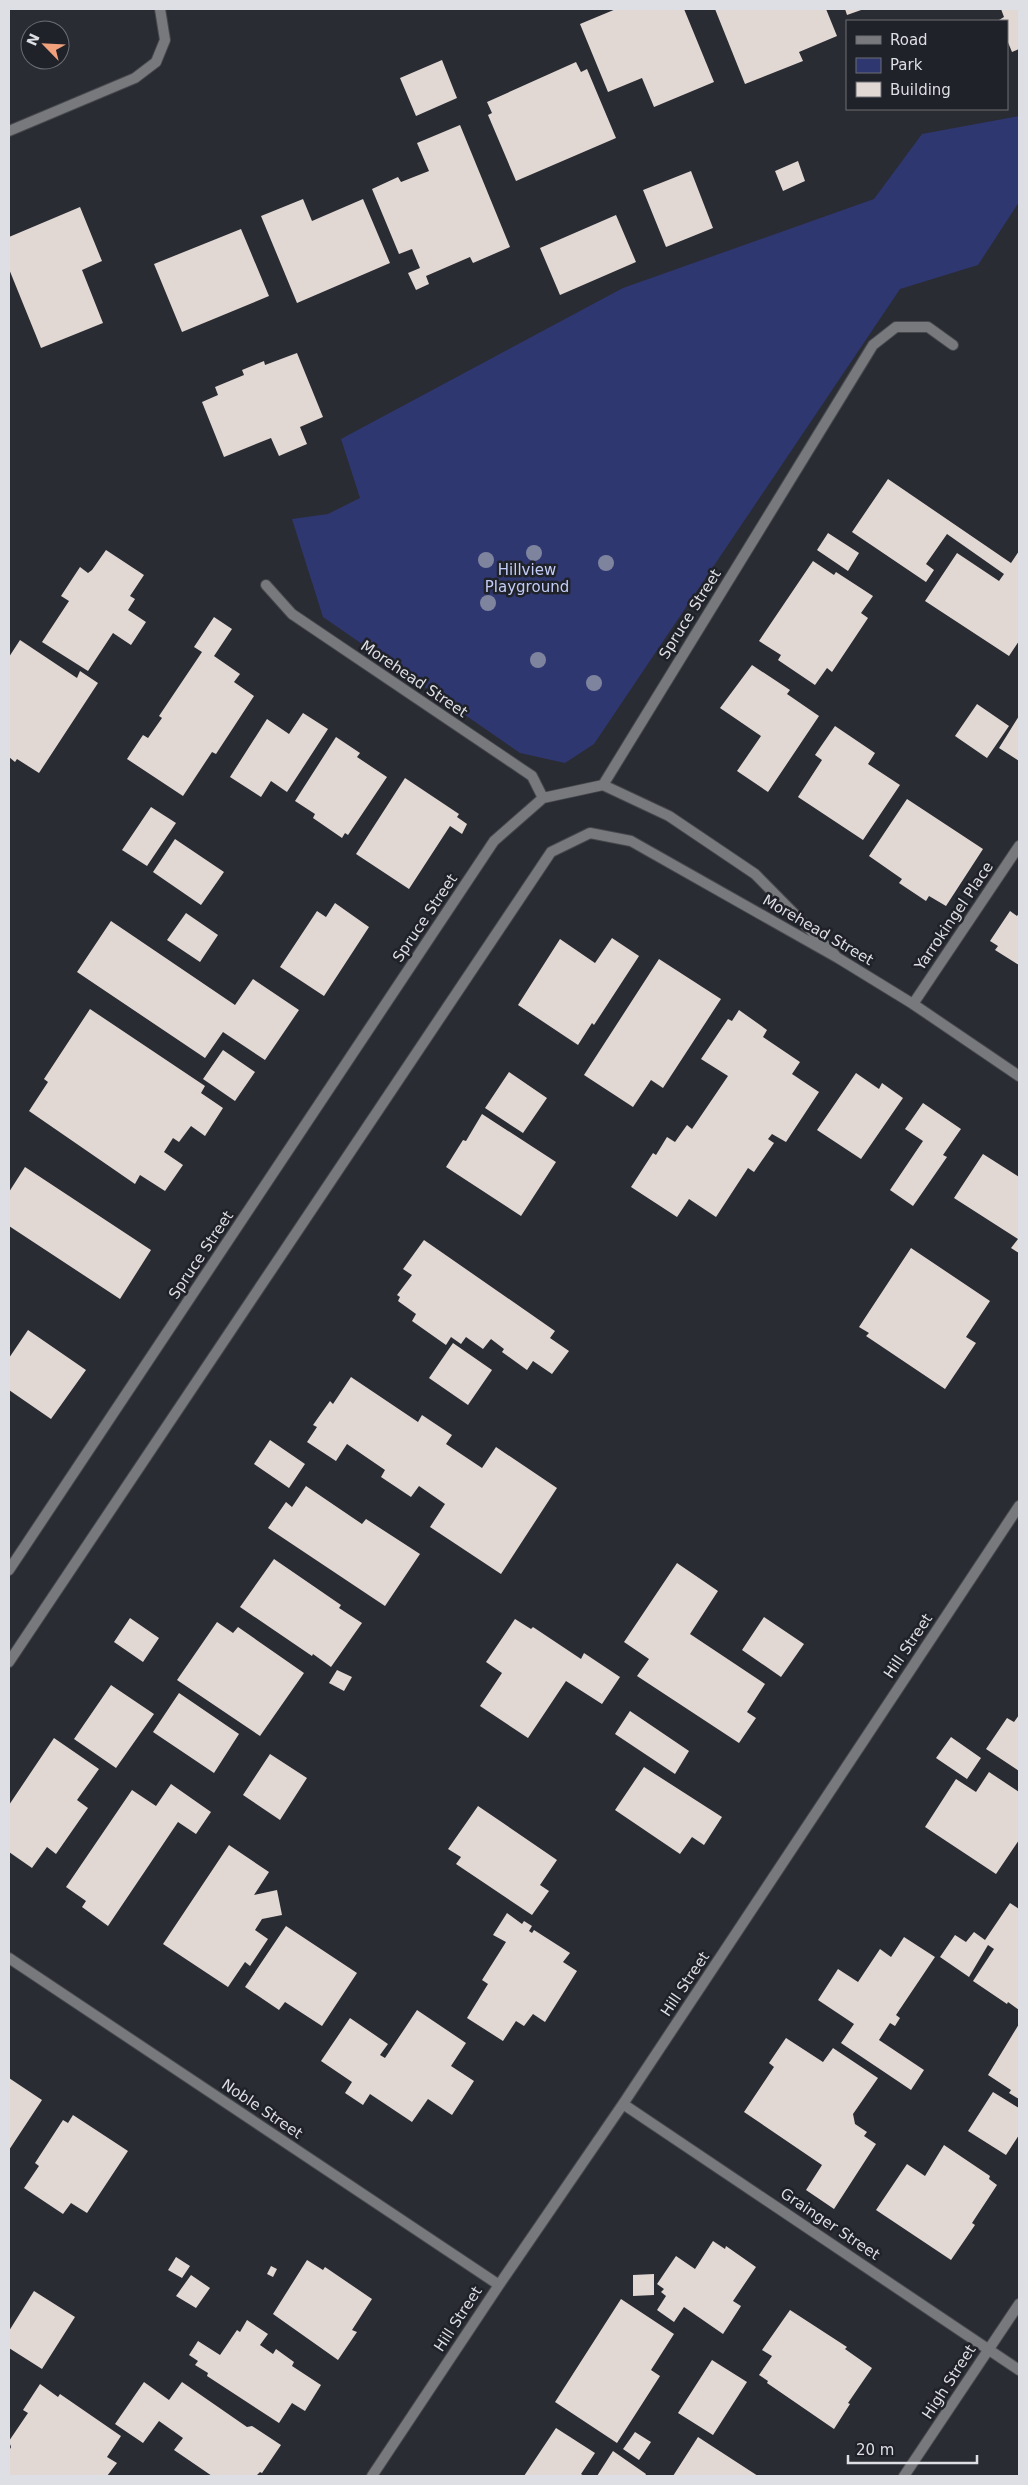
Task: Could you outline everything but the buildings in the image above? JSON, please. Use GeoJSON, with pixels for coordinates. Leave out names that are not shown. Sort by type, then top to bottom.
{"type":"FeatureCollection","features":[{"type":"Feature","properties":{"kind":"street"},"geometry":{"type":"LineString","coordinates":[[9,131],[135,78],[156,62],[166,40],[160,9]]}},
{"type":"Feature","properties":{"kind":"street","name":"Spruce Street"},"geometry":{"type":"LineString","coordinates":[[9,1570],[494,841],[543,798],[602,785],[874,345],[896,327],[928,328],[953,345]]}},
{"type":"Feature","properties":{"kind":"street","name":"Morehead Street"},"geometry":{"type":"LineString","coordinates":[[266,585],[292,614],[532,776],[543,798]]}},
{"type":"Feature","properties":{"kind":"street"},"geometry":{"type":"LineString","coordinates":[[602,785],[669,816],[756,874],[838,958]]}},
{"type":"Feature","properties":{"kind":"street","name":"Morehead Street"},"geometry":{"type":"LineString","coordinates":[[9,1662],[551,852],[590,833],[631,841],[838,958],[913,1004],[1019,1076]]}},
{"type":"Feature","properties":{"kind":"street","name":"Yarrokingel Place"},"geometry":{"type":"LineString","coordinates":[[913,1004],[1019,846]]}},
{"type":"Feature","properties":{"kind":"street","name":"Hill Street"},"geometry":{"type":"LineString","coordinates":[[372,2476],[499,2285],[623,2104],[1019,1506]]}},
{"type":"Feature","properties":{"kind":"street","name":"Noble Street"},"geometry":{"type":"LineString","coordinates":[[9,1958],[499,2285]]}},
{"type":"Feature","properties":{"kind":"street","name":"Grainger Street"},"geometry":{"type":"LineString","coordinates":[[623,2104],[1019,2370]]}},
{"type":"Feature","properties":{"kind":"street","name":"High Street"},"geometry":{"type":"LineString","coordinates":[[904,2476],[1019,2304]]}},
{"type":"Feature","properties":{"kind":"green space","name":"Hillview Playground"},"geometry":{"type":"Polygon","coordinates":[[[1019,116],[1019,202],[978,265],[900,289],[594,744],[565,763],[520,753],[323,617],[292,519],[328,514],[360,498],[341,439],[623,288],[874,199],[922,134],[1019,116]]]}}]}
